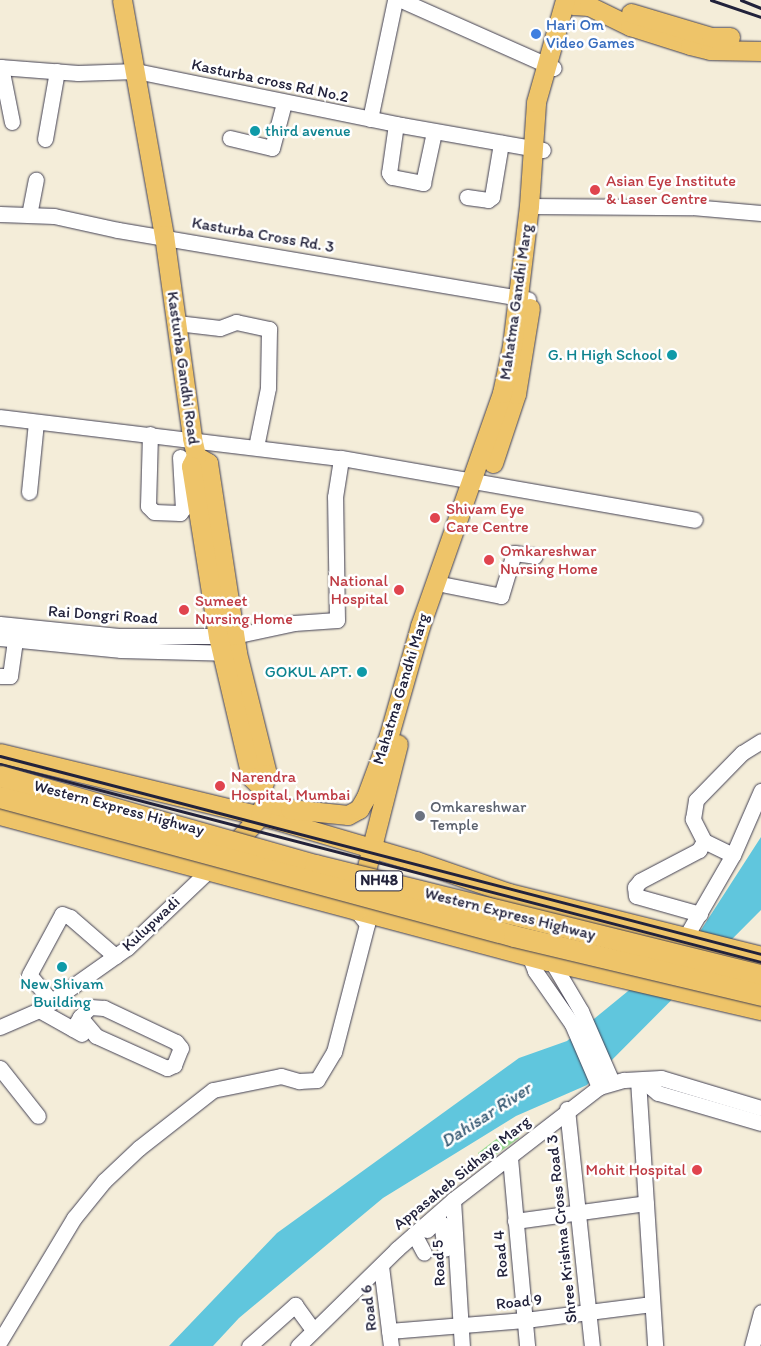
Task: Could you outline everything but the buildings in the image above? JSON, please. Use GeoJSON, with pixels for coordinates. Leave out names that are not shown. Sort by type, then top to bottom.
{"type":"FeatureCollection","features":[{"type":"Feature","properties":{"kind":"highway","name":"Western Express Highway"},"geometry":{"type":"LineString","coordinates":[[0,776],[315,865],[761,975]]}},
{"type":"Feature","properties":{"kind":"highway","name":"Western Express Highway"},"geometry":{"type":"LineString","coordinates":[[0,797],[514,936],[761,995]]}},
{"type":"Feature","properties":{"kind":"main road","name":"Kasturba Gandhi Road"},"geometry":{"type":"LineString","coordinates":[[122,0],[164,235],[190,450],[208,463],[228,645],[267,774],[273,809]]}},
{"type":"Feature","properties":{"kind":"main road"},"geometry":{"type":"LineString","coordinates":[[602,0],[632,20]]}},
{"type":"Feature","properties":{"kind":"main road"},"geometry":{"type":"LineString","coordinates":[[356,910],[369,847],[446,585],[480,481],[516,394],[538,149],[549,66],[569,2],[589,6],[711,43],[761,51]]}},
{"type":"Feature","properties":{"kind":"main road"},"geometry":{"type":"LineString","coordinates":[[711,43],[761,41]]}},
{"type":"Feature","properties":{"kind":"main road","name":"Mahatma Gandhi Marg"},"geometry":{"type":"LineString","coordinates":[[273,809],[348,815],[359,809],[366,797],[389,735],[420,626],[480,481]]}},
{"type":"Feature","properties":{"kind":"main road"},"geometry":{"type":"LineString","coordinates":[[0,753],[273,809],[369,847],[563,908],[761,956]]}},
{"type":"Feature","properties":{"kind":"main road","name":"Kulupwadi"},"geometry":{"type":"LineString","coordinates":[[208,871],[273,809]]}},
{"type":"Feature","properties":{"kind":"main road"},"geometry":{"type":"LineString","coordinates":[[0,815],[552,962],[761,1010]]}},
{"type":"Feature","properties":{"kind":"main road"},"geometry":{"type":"LineString","coordinates":[[614,976],[683,937]]}},
{"type":"Feature","properties":{"kind":"street"},"geometry":{"type":"LineString","coordinates":[[370,119],[395,0]]}},
{"type":"Feature","properties":{"kind":"street"},"geometry":{"type":"LineString","coordinates":[[400,0],[549,66]]}},
{"type":"Feature","properties":{"kind":"street","name":"Kasturba cross Rd No.2"},"geometry":{"type":"LineString","coordinates":[[0,67],[57,71],[136,71],[284,103],[434,132],[538,149]]}},
{"type":"Feature","properties":{"kind":"street"},"geometry":{"type":"LineString","coordinates":[[0,67],[12,122]]}},
{"type":"Feature","properties":{"kind":"street"},"geometry":{"type":"LineString","coordinates":[[45,139],[57,71]]}},
{"type":"Feature","properties":{"kind":"street"},"geometry":{"type":"LineString","coordinates":[[230,138],[272,148],[284,103]]}},
{"type":"Feature","properties":{"kind":"street"},"geometry":{"type":"LineString","coordinates":[[396,124],[389,173],[392,177],[423,182],[434,132]]}},
{"type":"Feature","properties":{"kind":"street"},"geometry":{"type":"LineString","coordinates":[[467,197],[488,200],[492,197],[501,144]]}},
{"type":"Feature","properties":{"kind":"street"},"geometry":{"type":"LineString","coordinates":[[29,215],[36,180]]}},
{"type":"Feature","properties":{"kind":"street"},"geometry":{"type":"LineString","coordinates":[[534,206],[692,207],[761,213]]}},
{"type":"Feature","properties":{"kind":"street","name":"Kasturba Cross Rd. 3"},"geometry":{"type":"LineString","coordinates":[[0,214],[54,216],[118,230],[164,235],[525,299]]}},
{"type":"Feature","properties":{"kind":"street"},"geometry":{"type":"LineString","coordinates":[[176,323],[220,328],[236,322],[269,329],[268,388],[256,447]]}},
{"type":"Feature","properties":{"kind":"street"},"geometry":{"type":"LineString","coordinates":[[0,417],[150,434],[190,450],[256,447],[341,458],[695,520]]}},
{"type":"Feature","properties":{"kind":"street"},"geometry":{"type":"LineString","coordinates":[[29,492],[36,422]]}},
{"type":"Feature","properties":{"kind":"street"},"geometry":{"type":"LineString","coordinates":[[150,434],[148,506],[154,512],[180,513],[183,509],[190,450]]}},
{"type":"Feature","properties":{"kind":"street"},"geometry":{"type":"LineString","coordinates":[[0,676],[10,676],[8,638],[51,636],[121,650],[228,645],[294,623],[337,620],[335,497],[341,458]]}},
{"type":"Feature","properties":{"kind":"street"},"geometry":{"type":"LineString","coordinates":[[446,585],[500,596],[514,553],[535,556]]}},
{"type":"Feature","properties":{"kind":"street","name":"Rai Dongri Road"},"geometry":{"type":"LineString","coordinates":[[0,624],[51,636]]}},
{"type":"Feature","properties":{"kind":"street"},"geometry":{"type":"LineString","coordinates":[[732,855],[704,841],[693,819],[696,800],[742,752],[761,741]]}},
{"type":"Feature","properties":{"kind":"street"},"geometry":{"type":"LineString","coordinates":[[683,937],[700,914],[732,855],[761,791]]}},
{"type":"Feature","properties":{"kind":"street"},"geometry":{"type":"LineString","coordinates":[[700,914],[636,896],[634,892],[640,881],[699,850],[704,841]]}},
{"type":"Feature","properties":{"kind":"street","name":"Kulupwadi"},"geometry":{"type":"LineString","coordinates":[[0,1027],[39,1010],[52,1002],[115,956],[208,871]]}},
{"type":"Feature","properties":{"kind":"street"},"geometry":{"type":"LineString","coordinates":[[537,900],[529,956],[535,972],[568,1019],[603,1078]]}},
{"type":"Feature","properties":{"kind":"street"},"geometry":{"type":"LineString","coordinates":[[563,908],[552,962],[581,1011],[603,1078]]}},
{"type":"Feature","properties":{"kind":"street"},"geometry":{"type":"LineString","coordinates":[[0,1341],[74,1218],[104,1182],[139,1148],[213,1090],[281,1076],[299,1081],[317,1080],[334,1052],[367,924],[356,910]]}},
{"type":"Feature","properties":{"kind":"street"},"geometry":{"type":"LineString","coordinates":[[52,1002],[29,975],[62,914],[70,917],[115,956]]}},
{"type":"Feature","properties":{"kind":"street"},"geometry":{"type":"LineString","coordinates":[[39,1010],[76,1023],[96,1036],[167,1068],[174,1065],[181,1048],[176,1042],[104,1008],[90,1008],[76,1023]]}},
{"type":"Feature","properties":{"kind":"street"},"geometry":{"type":"LineString","coordinates":[[76,1023],[104,1046]]}},
{"type":"Feature","properties":{"kind":"street"},"geometry":{"type":"LineString","coordinates":[[0,1068],[38,1116]]}},
{"type":"Feature","properties":{"kind":"street"},"geometry":{"type":"LineString","coordinates":[[603,1078],[641,1080],[661,1078],[761,1108]]}},
{"type":"Feature","properties":{"kind":"street","name":"Appasaheb Sidhaye Marg"},"geometry":{"type":"LineString","coordinates":[[298,1346],[381,1266],[419,1243],[453,1200],[510,1158],[603,1078]]}},
{"type":"Feature","properties":{"kind":"street"},"geometry":{"type":"LineString","coordinates":[[641,1080],[658,1093],[761,1123]]}},
{"type":"Feature","properties":{"kind":"street"},"geometry":{"type":"LineString","coordinates":[[641,1080],[655,1346]]}},
{"type":"Feature","properties":{"kind":"street","name":"Shree Krishna Cross Road 3"},"geometry":{"type":"LineString","coordinates":[[567,1109],[592,1346]]}},
{"type":"Feature","properties":{"kind":"street","name":"Road 4"},"geometry":{"type":"LineString","coordinates":[[510,1158],[527,1346]]}},
{"type":"Feature","properties":{"kind":"street","name":"Road 5"},"geometry":{"type":"LineString","coordinates":[[453,1200],[448,1240],[462,1346]]}},
{"type":"Feature","properties":{"kind":"street"},"geometry":{"type":"LineString","coordinates":[[515,1221],[646,1202]]}},
{"type":"Feature","properties":{"kind":"street"},"geometry":{"type":"LineString","coordinates":[[419,1243],[438,1221],[443,1226],[448,1240]]}},
{"type":"Feature","properties":{"kind":"street","name":"Road 6"},"geometry":{"type":"LineString","coordinates":[[381,1266],[390,1338]]}},
{"type":"Feature","properties":{"kind":"street","name":"Road 9"},"geometry":{"type":"LineString","coordinates":[[390,1338],[460,1324],[525,1320],[652,1304]]}},
{"type":"Feature","properties":{"kind":"street"},"geometry":{"type":"LineString","coordinates":[[249,1346],[295,1305],[313,1330]]}},
{"type":"Feature","properties":{"kind":"street"},"geometry":{"type":"LineString","coordinates":[[752,1346],[761,1312]]}},
{"type":"Feature","properties":{"kind":"green space"},"geometry":{"type":"Polygon","coordinates":[[[512,1127],[519,1138],[483,1164],[478,1153],[512,1127]]]}},
{"type":"Feature","properties":{"kind":"water","name":"Dahisar River"},"geometry":{"type":"Polygon","coordinates":[[[761,837],[761,910],[587,1085],[516,1116],[383,1198],[239,1318],[213,1346],[169,1346],[277,1233],[519,1058],[567,1041],[699,933],[761,837]]]}},
{"type":"Feature","properties":{"kind":"railway"},"geometry":{"type":"LineString","coordinates":[[711,0],[761,17]]}},
{"type":"Feature","properties":{"kind":"railway"},"geometry":{"type":"LineString","coordinates":[[741,0],[761,8]]}},
{"type":"Feature","properties":{"kind":"railway"},"geometry":{"type":"LineString","coordinates":[[0,756],[761,954]]}},
{"type":"Feature","properties":{"kind":"railway"},"geometry":{"type":"LineString","coordinates":[[0,764],[761,962]]}},
{"type":"Feature","properties":{"kind":"place","name":"Hari Om Video Games"},"geometry":{"type":"Point","coordinates":[536,34]}},
{"type":"Feature","properties":{"kind":"place","name":"third avenue"},"geometry":{"type":"Point","coordinates":[255,131]}},
{"type":"Feature","properties":{"kind":"place","name":"Asian Eye Institute & Laser Centre"},"geometry":{"type":"Point","coordinates":[595,190]}},
{"type":"Feature","properties":{"kind":"place","name":"G. H High School"},"geometry":{"type":"Point","coordinates":[672,355]}},
{"type":"Feature","properties":{"kind":"place","name":"Shivam Eye Care Centre"},"geometry":{"type":"Point","coordinates":[435,518]}},
{"type":"Feature","properties":{"kind":"place","name":"Omkareshwar Nursing Home"},"geometry":{"type":"Point","coordinates":[489,560]}},
{"type":"Feature","properties":{"kind":"place","name":"National Hospital"},"geometry":{"type":"Point","coordinates":[399,590]}},
{"type":"Feature","properties":{"kind":"place","name":"Sumeet Nursing Home"},"geometry":{"type":"Point","coordinates":[184,610]}},
{"type":"Feature","properties":{"kind":"place","name":"GOKUL APT."},"geometry":{"type":"Point","coordinates":[362,672]}},
{"type":"Feature","properties":{"kind":"place","name":"Narendra Hospital, Mumbai"},"geometry":{"type":"Point","coordinates":[220,786]}},
{"type":"Feature","properties":{"kind":"place","name":"Omkareshwar Temple"},"geometry":{"type":"Point","coordinates":[420,816]}},
{"type":"Feature","properties":{"kind":"place","name":"New Shivam Building"},"geometry":{"type":"Point","coordinates":[62,967]}},
{"type":"Feature","properties":{"kind":"place","name":"Mohit Hospital"},"geometry":{"type":"Point","coordinates":[697,1170]}}]}
